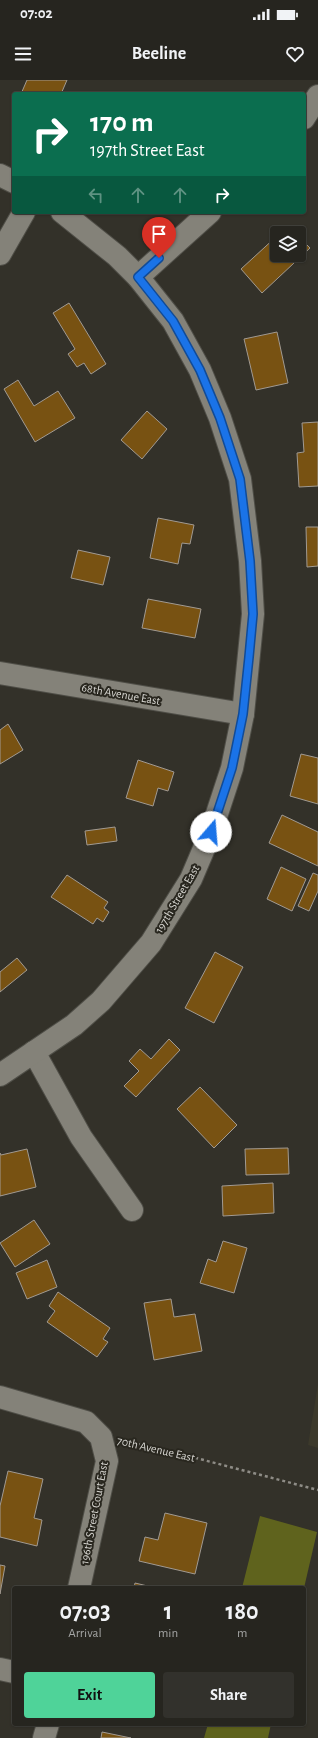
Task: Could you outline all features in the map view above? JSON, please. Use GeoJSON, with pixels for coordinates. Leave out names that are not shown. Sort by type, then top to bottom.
{"type":"FeatureCollection","features":[{"type":"Feature","properties":{"kind":"street"},"geometry":{"type":"LineString","coordinates":[[306,115],[318,96]]}},
{"type":"Feature","properties":{"kind":"street"},"geometry":{"type":"LineString","coordinates":[[0,175],[12,181]]}},
{"type":"Feature","properties":{"kind":"street"},"geometry":{"type":"LineString","coordinates":[[0,254],[23,214]]}},
{"type":"Feature","properties":{"kind":"street","name":"197th Street East"},"geometry":{"type":"LineString","coordinates":[[0,1075],[74,1025],[101,1001],[151,943],[191,879],[211,832],[232,768],[243,714],[253,614],[250,561],[240,479],[220,418],[200,370],[173,321],[138,277],[117,256],[64,214]]}},
{"type":"Feature","properties":{"kind":"street"},"geometry":{"type":"LineString","coordinates":[[138,277],[208,214]]}},
{"type":"Feature","properties":{"kind":"street","name":"68th Avenue East"},"geometry":{"type":"LineString","coordinates":[[0,673],[243,714]]}},
{"type":"Feature","properties":{"kind":"street"},"geometry":{"type":"LineString","coordinates":[[34,1052],[81,1137],[132,1210]]}},
{"type":"Feature","properties":{"kind":"street","name":"70th Avenue East"},"geometry":{"type":"LineString","coordinates":[[0,1397],[86,1422],[101,1437]]}},
{"type":"Feature","properties":{"kind":"street","name":"196th Street Court East"},"geometry":{"type":"LineString","coordinates":[[79,1586],[107,1461],[101,1437]]}},
{"type":"Feature","properties":{"kind":"street"},"geometry":{"type":"LineString","coordinates":[[0,1669],[12,1672]]}},
{"type":"Feature","properties":{"kind":"street"},"geometry":{"type":"LineString","coordinates":[[44,1738],[47,1726]]}},
{"type":"Feature","properties":{"kind":"path","name":"70th Avenue East"},"geometry":{"type":"LineString","coordinates":[[101,1437],[154,1447],[318,1490]]}},
{"type":"Feature","properties":{"kind":"shaded area"},"geometry":{"type":"Polygon","coordinates":[[[318,1384],[318,1448],[308,1445],[318,1384]]]}},
{"type":"Feature","properties":{"kind":"green space"},"geometry":{"type":"Polygon","coordinates":[[[260,1516],[317,1532],[304,1586],[242,1586],[260,1516]]]}},
{"type":"Feature","properties":{"kind":"green space"},"geometry":{"type":"Polygon","coordinates":[[[207,1726],[271,1726],[268,1738],[204,1738],[207,1726]]]}},
{"type":"Feature","properties":{"kind":"building"},"geometry":{"type":"Polygon","coordinates":[[[27,80],[67,80],[62,92],[22,92],[27,80]]]}},
{"type":"Feature","properties":{"kind":"building"},"geometry":{"type":"Polygon","coordinates":[[[270,242],[270,262],[295,262],[262,293],[241,269],[270,242]]]}},
{"type":"Feature","properties":{"kind":"building"},"geometry":{"type":"Polygon","coordinates":[[[306,244],[310,248],[306,252],[306,244]]]}},
{"type":"Feature","properties":{"kind":"building"},"geometry":{"type":"Polygon","coordinates":[[[69,303],[106,364],[91,374],[84,363],[77,367],[68,354],[75,349],[53,313],[69,303]]]}},
{"type":"Feature","properties":{"kind":"building"},"geometry":{"type":"Polygon","coordinates":[[[277,332],[288,383],[256,390],[244,339],[277,332]]]}},
{"type":"Feature","properties":{"kind":"building"},"geometry":{"type":"Polygon","coordinates":[[[18,380],[34,406],[58,391],[75,418],[35,442],[4,389],[18,380]]]}},
{"type":"Feature","properties":{"kind":"building"},"geometry":{"type":"Polygon","coordinates":[[[147,411],[167,429],[142,459],[121,440],[147,411]]]}},
{"type":"Feature","properties":{"kind":"building"},"geometry":{"type":"Polygon","coordinates":[[[318,422],[318,486],[299,487],[297,453],[304,452],[302,423],[318,422]]]}},
{"type":"Feature","properties":{"kind":"building"},"geometry":{"type":"Polygon","coordinates":[[[158,518],[194,525],[190,544],[182,543],[178,564],[150,558],[158,518]]]}},
{"type":"Feature","properties":{"kind":"building"},"geometry":{"type":"Polygon","coordinates":[[[306,527],[318,527],[318,566],[307,567],[306,527]]]}},
{"type":"Feature","properties":{"kind":"building"},"geometry":{"type":"Polygon","coordinates":[[[78,550],[110,557],[103,585],[71,578],[78,550]]]}},
{"type":"Feature","properties":{"kind":"building"},"geometry":{"type":"Polygon","coordinates":[[[148,599],[201,609],[195,638],[142,628],[148,599]]]}},
{"type":"Feature","properties":{"kind":"building"},"geometry":{"type":"Polygon","coordinates":[[[8,724],[23,750],[0,764],[0,730],[8,724]]]}},
{"type":"Feature","properties":{"kind":"building"},"geometry":{"type":"Polygon","coordinates":[[[301,754],[318,758],[318,804],[290,796],[301,754]]]}},
{"type":"Feature","properties":{"kind":"building"},"geometry":{"type":"Polygon","coordinates":[[[138,760],[174,772],[168,791],[158,788],[153,806],[126,798],[138,760]]]}},
{"type":"Feature","properties":{"kind":"building"},"geometry":{"type":"Polygon","coordinates":[[[282,815],[318,832],[318,866],[269,843],[282,815]]]}},
{"type":"Feature","properties":{"kind":"building"},"geometry":{"type":"Polygon","coordinates":[[[115,827],[117,841],[87,845],[85,831],[115,827]]]}},
{"type":"Feature","properties":{"kind":"building"},"geometry":{"type":"Polygon","coordinates":[[[281,867],[306,879],[292,911],[267,899],[281,867]]]}},
{"type":"Feature","properties":{"kind":"building"},"geometry":{"type":"Polygon","coordinates":[[[313,873],[318,875],[318,891],[309,911],[298,906],[313,873]]]}},
{"type":"Feature","properties":{"kind":"building"},"geometry":{"type":"Polygon","coordinates":[[[67,875],[108,902],[104,908],[109,912],[103,922],[97,918],[93,924],[51,897],[67,875]]]}},
{"type":"Feature","properties":{"kind":"building"},"geometry":{"type":"Polygon","coordinates":[[[215,952],[243,967],[214,1023],[185,1008],[215,952]]]}},
{"type":"Feature","properties":{"kind":"building"},"geometry":{"type":"Polygon","coordinates":[[[17,958],[27,970],[0,992],[0,972],[17,958]]]}},
{"type":"Feature","properties":{"kind":"building"},"geometry":{"type":"Polygon","coordinates":[[[169,1039],[180,1050],[136,1097],[124,1086],[139,1071],[129,1061],[140,1049],[151,1059],[169,1039]]]}},
{"type":"Feature","properties":{"kind":"building"},"geometry":{"type":"Polygon","coordinates":[[[200,1087],[237,1125],[214,1148],[177,1109],[200,1087]]]}},
{"type":"Feature","properties":{"kind":"building"},"geometry":{"type":"Polygon","coordinates":[[[288,1148],[289,1174],[246,1175],[245,1149],[288,1148]]]}},
{"type":"Feature","properties":{"kind":"building"},"geometry":{"type":"Polygon","coordinates":[[[27,1149],[36,1187],[0,1196],[0,1153],[1,1155],[27,1149]]]}},
{"type":"Feature","properties":{"kind":"building"},"geometry":{"type":"Polygon","coordinates":[[[273,1183],[274,1213],[223,1216],[222,1186],[273,1183]]]}},
{"type":"Feature","properties":{"kind":"building"},"geometry":{"type":"Polygon","coordinates":[[[34,1220],[50,1244],[15,1267],[0,1243],[34,1220]]]}},
{"type":"Feature","properties":{"kind":"building"},"geometry":{"type":"Polygon","coordinates":[[[223,1241],[247,1248],[234,1293],[200,1283],[208,1259],[216,1262],[223,1241]]]}},
{"type":"Feature","properties":{"kind":"building"},"geometry":{"type":"Polygon","coordinates":[[[47,1260],[57,1287],[27,1299],[16,1273],[47,1260]]]}},
{"type":"Feature","properties":{"kind":"building"},"geometry":{"type":"Polygon","coordinates":[[[58,1292],[110,1328],[103,1339],[108,1342],[97,1357],[47,1322],[55,1311],[49,1306],[58,1292]]]}},
{"type":"Feature","properties":{"kind":"building"},"geometry":{"type":"Polygon","coordinates":[[[171,1299],[174,1317],[195,1314],[202,1351],[154,1360],[144,1303],[171,1299]]]}},
{"type":"Feature","properties":{"kind":"building"},"geometry":{"type":"Polygon","coordinates":[[[8,1471],[43,1479],[34,1518],[42,1520],[37,1546],[0,1537],[0,1506],[8,1471]]]}},
{"type":"Feature","properties":{"kind":"building"},"geometry":{"type":"Polygon","coordinates":[[[165,1513],[207,1523],[195,1574],[139,1561],[145,1537],[158,1540],[165,1513]]]}},
{"type":"Feature","properties":{"kind":"building"},"geometry":{"type":"Polygon","coordinates":[[[0,1565],[5,1566],[0,1594],[0,1565]]]}},
{"type":"Feature","properties":{"kind":"building"},"geometry":{"type":"Polygon","coordinates":[[[135,1583],[148,1586],[134,1586],[135,1583]]]}},
{"type":"Feature","properties":{"kind":"building"},"geometry":{"type":"Polygon","coordinates":[[[102,1732],[131,1738],[101,1738],[102,1732]]]}},
{"type":"Feature","properties":{"kind":"route"},"geometry":{"type":"LineString","coordinates":[[159,258],[138,277],[173,321],[200,370],[220,418],[240,479],[250,561],[253,614],[243,714],[232,768],[211,832]]}}]}
